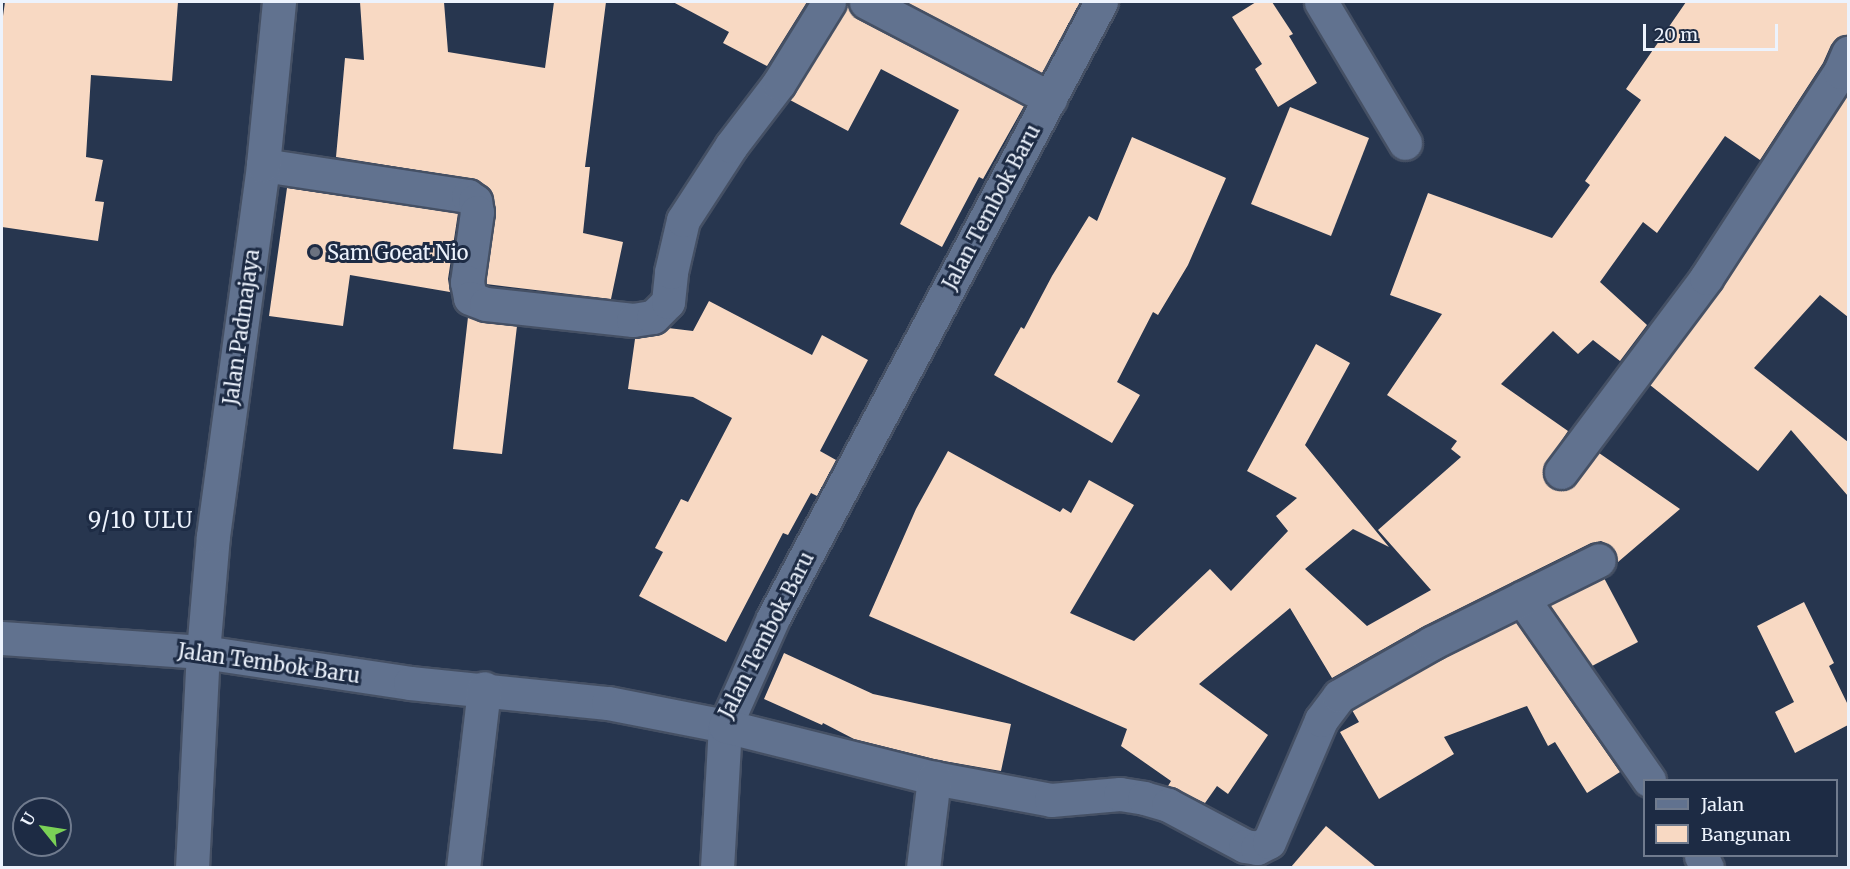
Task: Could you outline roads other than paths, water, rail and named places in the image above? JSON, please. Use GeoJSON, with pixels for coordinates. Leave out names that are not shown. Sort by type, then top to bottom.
{"type":"FeatureCollection","features":[{"type":"Feature","properties":{"kind":"street","name":"Jalan Padmajaya"},"geometry":{"type":"LineString","coordinates":[[192,867],[203,652],[213,536],[263,165],[279,2]]}},
{"type":"Feature","properties":{"kind":"street"},"geometry":{"type":"LineString","coordinates":[[263,165],[468,196],[475,201],[477,212],[467,282],[470,298],[486,304],[633,320],[653,317],[668,302],[670,272],[683,220],[731,146],[779,82],[830,2]]}},
{"type":"Feature","properties":{"kind":"street"},"geometry":{"type":"LineString","coordinates":[[866,2],[1050,98]]}},
{"type":"Feature","properties":{"kind":"street","name":"Jalan Tembok Baru"},"geometry":{"type":"LineString","coordinates":[[2,638],[203,652],[410,683],[484,688],[608,703],[725,726],[773,618],[1101,2]]}},
{"type":"Feature","properties":{"kind":"street"},"geometry":{"type":"LineString","coordinates":[[1321,2],[1405,143]]}},
{"type":"Feature","properties":{"kind":"street"},"geometry":{"type":"LineString","coordinates":[[1561,472],[1706,278],[1840,72],[1848,53]]}},
{"type":"Feature","properties":{"kind":"street"},"geometry":{"type":"LineString","coordinates":[[717,867],[725,726],[934,778],[1051,800],[1120,794],[1144,798],[1168,805],[1245,846],[1261,858],[1321,720],[1339,696],[1432,643],[1599,560]]}},
{"type":"Feature","properties":{"kind":"street"},"geometry":{"type":"LineString","coordinates":[[1522,598],[1647,779]]}},
{"type":"Feature","properties":{"kind":"street"},"geometry":{"type":"LineString","coordinates":[[463,867],[484,688]]}},
{"type":"Feature","properties":{"kind":"street"},"geometry":{"type":"LineString","coordinates":[[923,867],[934,778]]}},
{"type":"Feature","properties":{"kind":"place","name":"Sam Goeat Nio"},"geometry":{"type":"Point","coordinates":[315,252]}},
{"type":"Feature","properties":{"kind":"district","name":"9/10 ULU"},"geometry":{"type":"Point","coordinates":[141,521]}}]}
